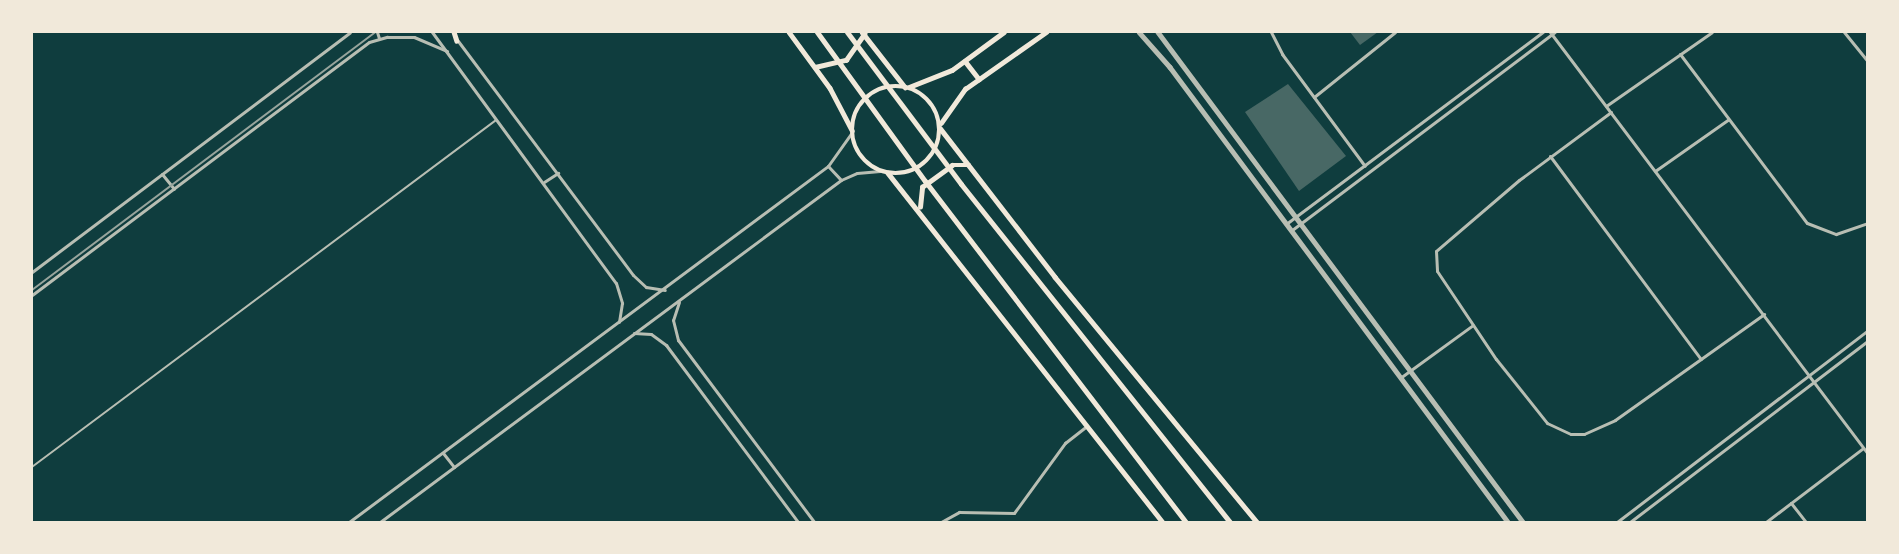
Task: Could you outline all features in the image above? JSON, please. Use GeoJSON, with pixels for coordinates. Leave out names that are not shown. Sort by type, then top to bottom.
{"type":"FeatureCollection","features":[{"type":"Feature","properties":{"kind":"highway"},"geometry":{"type":"LineString","coordinates":[[817,32],[1039,331],[1186,522]]}},
{"type":"Feature","properties":{"kind":"highway"},"geometry":{"type":"LineString","coordinates":[[847,32],[1062,312],[1230,522]]}},
{"type":"Feature","properties":{"kind":"main road"},"geometry":{"type":"LineString","coordinates":[[452,32],[457,40]]}},
{"type":"Feature","properties":{"kind":"main road"},"geometry":{"type":"LineString","coordinates":[[789,32],[815,67],[853,131],[859,152],[880,171],[888,173],[911,171],[925,163],[935,151],[940,127],[953,102],[979,79],[1046,32]]}},
{"type":"Feature","properties":{"kind":"main road"},"geometry":{"type":"LineString","coordinates":[[853,131],[855,117],[866,99],[884,88],[906,87],[938,78],[1004,32]]}},
{"type":"Feature","properties":{"kind":"main road"},"geometry":{"type":"LineString","coordinates":[[815,67],[846,60],[863,33],[906,87],[932,105],[940,127],[1055,277],[1257,522]]}},
{"type":"Feature","properties":{"kind":"main road"},"geometry":{"type":"LineString","coordinates":[[965,61],[979,79]]}},
{"type":"Feature","properties":{"kind":"main road"},"geometry":{"type":"LineString","coordinates":[[921,210],[922,188],[951,165],[969,165]]}},
{"type":"Feature","properties":{"kind":"main road"},"geometry":{"type":"LineString","coordinates":[[888,173],[921,210],[1163,522]]}},
{"type":"Feature","properties":{"kind":"street"},"geometry":{"type":"LineString","coordinates":[[32,272],[350,32]]}},
{"type":"Feature","properties":{"kind":"street"},"geometry":{"type":"LineString","coordinates":[[377,32],[379,38]]}},
{"type":"Feature","properties":{"kind":"street"},"geometry":{"type":"LineString","coordinates":[[432,32],[544,182],[620,289],[619,323]]}},
{"type":"Feature","properties":{"kind":"street"},"geometry":{"type":"LineString","coordinates":[[1139,32],[1286,224],[1508,522]]}},
{"type":"Feature","properties":{"kind":"street"},"geometry":{"type":"LineString","coordinates":[[1158,32],[1523,522]]}},
{"type":"Feature","properties":{"kind":"street"},"geometry":{"type":"LineString","coordinates":[[1271,32],[1279,49],[1365,166]]}},
{"type":"Feature","properties":{"kind":"street"},"geometry":{"type":"LineString","coordinates":[[1314,97],[1395,32]]}},
{"type":"Feature","properties":{"kind":"street"},"geometry":{"type":"LineString","coordinates":[[1286,224],[1543,32]]}},
{"type":"Feature","properties":{"kind":"street"},"geometry":{"type":"LineString","coordinates":[[1290,231],[1552,32],[1868,454]]}},
{"type":"Feature","properties":{"kind":"street"},"geometry":{"type":"LineString","coordinates":[[1606,106],[1712,32]]}},
{"type":"Feature","properties":{"kind":"street"},"geometry":{"type":"LineString","coordinates":[[1844,32],[1868,62]]}},
{"type":"Feature","properties":{"kind":"street"},"geometry":{"type":"LineString","coordinates":[[32,294],[379,38],[414,37],[447,51]]}},
{"type":"Feature","properties":{"kind":"street"},"geometry":{"type":"LineString","coordinates":[[457,40],[633,275],[651,289],[667,290]]}},
{"type":"Feature","properties":{"kind":"street"},"geometry":{"type":"LineString","coordinates":[[1680,54],[1808,223],[1836,234],[1868,223]]}},
{"type":"Feature","properties":{"kind":"street"},"geometry":{"type":"LineString","coordinates":[[1611,112],[1550,156],[1436,250],[1437,271],[1473,325],[1542,417],[1558,430],[1571,434],[1596,430],[1615,420],[1764,314]]}},
{"type":"Feature","properties":{"kind":"street"},"geometry":{"type":"LineString","coordinates":[[1655,171],[1730,119]]}},
{"type":"Feature","properties":{"kind":"street"},"geometry":{"type":"LineString","coordinates":[[350,522],[667,290],[828,166],[853,131]]}},
{"type":"Feature","properties":{"kind":"street"},"geometry":{"type":"LineString","coordinates":[[1550,156],[1701,359]]}},
{"type":"Feature","properties":{"kind":"street"},"geometry":{"type":"LineString","coordinates":[[828,166],[841,180]]}},
{"type":"Feature","properties":{"kind":"street"},"geometry":{"type":"LineString","coordinates":[[380,522],[841,180],[857,173],[880,171]]}},
{"type":"Feature","properties":{"kind":"street"},"geometry":{"type":"LineString","coordinates":[[544,182],[558,173]]}},
{"type":"Feature","properties":{"kind":"street"},"geometry":{"type":"LineString","coordinates":[[162,174],[174,189]]}},
{"type":"Feature","properties":{"kind":"street"},"geometry":{"type":"LineString","coordinates":[[680,299],[673,320],[678,340],[814,522]]}},
{"type":"Feature","properties":{"kind":"street"},"geometry":{"type":"LineString","coordinates":[[1400,378],[1473,325]]}},
{"type":"Feature","properties":{"kind":"street"},"geometry":{"type":"LineString","coordinates":[[1617,522],[1868,330]]}},
{"type":"Feature","properties":{"kind":"street"},"geometry":{"type":"LineString","coordinates":[[632,334],[651,334],[666,345],[798,522]]}},
{"type":"Feature","properties":{"kind":"street"},"geometry":{"type":"LineString","coordinates":[[1630,522],[1868,341]]}},
{"type":"Feature","properties":{"kind":"street"},"geometry":{"type":"LineString","coordinates":[[941,522],[959,512],[1014,513],[1065,443],[1087,426]]}},
{"type":"Feature","properties":{"kind":"street"},"geometry":{"type":"LineString","coordinates":[[1766,522],[1863,448]]}},
{"type":"Feature","properties":{"kind":"street"},"geometry":{"type":"LineString","coordinates":[[443,453],[453,467]]}},
{"type":"Feature","properties":{"kind":"street"},"geometry":{"type":"LineString","coordinates":[[1791,503],[1806,522]]}},
{"type":"Feature","properties":{"kind":"lane"},"geometry":{"type":"LineString","coordinates":[[32,467],[497,119]]}},
{"type":"Feature","properties":{"kind":"building"},"geometry":{"type":"Polygon","coordinates":[[[1350,32],[1378,32],[1360,45],[1350,32]]]}},
{"type":"Feature","properties":{"kind":"building"},"geometry":{"type":"Polygon","coordinates":[[[1288,84],[1346,156],[1299,191],[1245,112],[1288,84]]]}},
{"type":"Feature","properties":{"kind":"railway"},"geometry":{"type":"LineString","coordinates":[[32,290],[376,32]]}}]}
